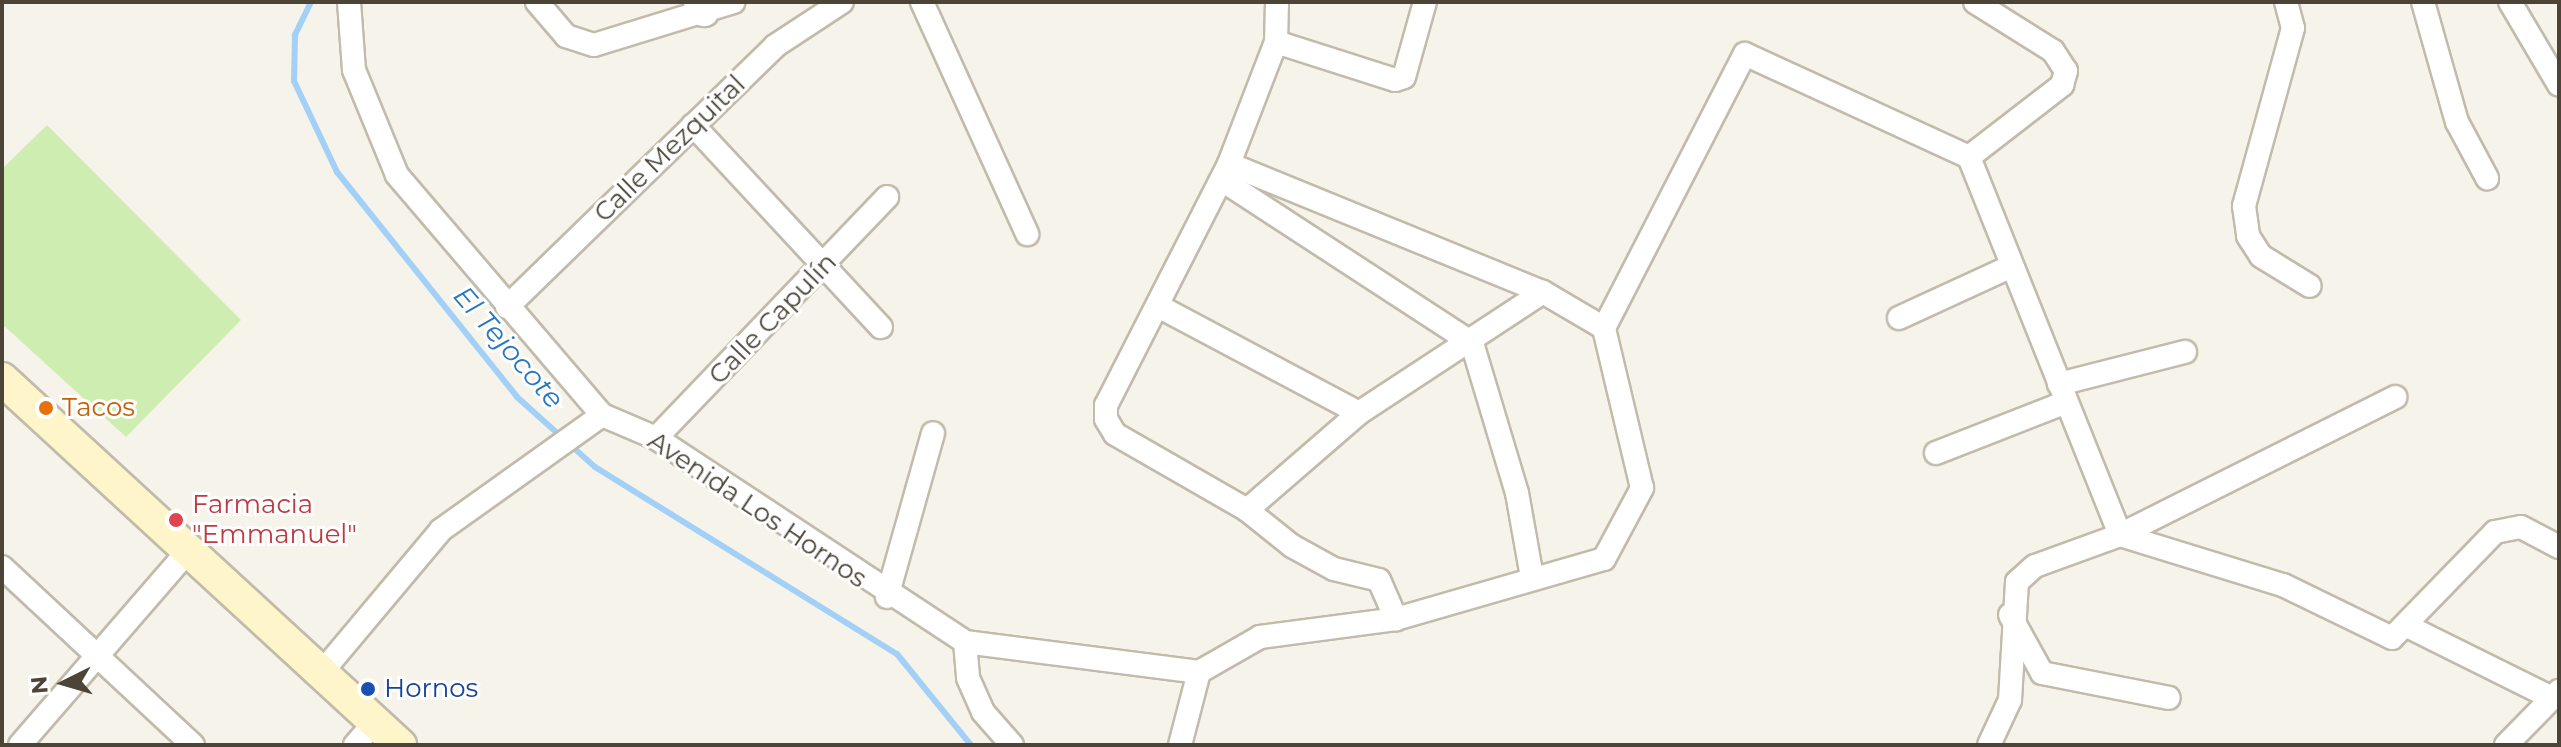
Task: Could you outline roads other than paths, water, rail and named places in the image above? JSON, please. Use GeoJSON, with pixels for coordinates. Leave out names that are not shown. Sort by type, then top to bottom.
{"type":"FeatureCollection","features":[{"type":"Feature","properties":{"kind":"main road"},"geometry":{"type":"LineString","coordinates":[[2,379],[187,552],[322,672],[365,734],[400,745]]}},
{"type":"Feature","properties":{"kind":"street","name":"Avenida Los Hornos"},"geometry":{"type":"LineString","coordinates":[[349,2],[354,70],[397,175],[602,415],[656,438],[887,597],[965,642]]}},
{"type":"Feature","properties":{"kind":"street"},"geometry":{"type":"LineString","coordinates":[[537,2],[566,36],[594,45],[701,7],[734,2]]}},
{"type":"Feature","properties":{"kind":"street","name":"Calle Mezquital"},"geometry":{"type":"LineString","coordinates":[[507,307],[775,46],[842,2]]}},
{"type":"Feature","properties":{"kind":"street"},"geometry":{"type":"LineString","coordinates":[[922,2],[1027,234]]}},
{"type":"Feature","properties":{"kind":"street"},"geometry":{"type":"LineString","coordinates":[[1277,2],[1276,42],[1226,172],[1160,307],[1106,405],[1108,427],[1247,510],[1334,569],[1379,580],[1396,619]]}},
{"type":"Feature","properties":{"kind":"street"},"geometry":{"type":"LineString","coordinates":[[1276,42],[1395,80],[1404,77],[1425,2]]}},
{"type":"Feature","properties":{"kind":"street"},"geometry":{"type":"LineString","coordinates":[[1969,157],[2062,85],[2066,71],[2053,51],[1975,2]]}},
{"type":"Feature","properties":{"kind":"street"},"geometry":{"type":"LineString","coordinates":[[2286,2],[2293,28],[2244,206],[2248,236],[2261,256],[2310,286]]}},
{"type":"Feature","properties":{"kind":"street"},"geometry":{"type":"LineString","coordinates":[[2423,2],[2457,122],[2487,178]]}},
{"type":"Feature","properties":{"kind":"street"},"geometry":{"type":"LineString","coordinates":[[2510,2],[2559,85]]}},
{"type":"Feature","properties":{"kind":"street"},"geometry":{"type":"LineString","coordinates":[[1012,745],[983,712],[968,678],[965,642],[1199,672],[1260,637],[1396,619],[1532,577],[1604,559],[1642,488],[1604,328],[1745,54],[1969,157],[2120,535]]}},
{"type":"Feature","properties":{"kind":"street"},"geometry":{"type":"LineString","coordinates":[[693,125],[881,327]]}},
{"type":"Feature","properties":{"kind":"street"},"geometry":{"type":"LineString","coordinates":[[1226,172],[1543,292],[1604,328]]}},
{"type":"Feature","properties":{"kind":"street"},"geometry":{"type":"LineString","coordinates":[[1226,172],[1472,343],[1517,493],[1532,577]]}},
{"type":"Feature","properties":{"kind":"street","name":"Calle Capulín"},"geometry":{"type":"LineString","coordinates":[[656,438],[825,269],[887,197]]}},
{"type":"Feature","properties":{"kind":"street"},"geometry":{"type":"LineString","coordinates":[[1899,318],[2012,266]]}},
{"type":"Feature","properties":{"kind":"street"},"geometry":{"type":"LineString","coordinates":[[1247,510],[1359,413],[1472,343],[1543,292]]}},
{"type":"Feature","properties":{"kind":"street"},"geometry":{"type":"LineString","coordinates":[[1160,307],[1359,413]]}},
{"type":"Feature","properties":{"kind":"street"},"geometry":{"type":"LineString","coordinates":[[1936,453],[2063,393],[2185,352]]}},
{"type":"Feature","properties":{"kind":"street"},"geometry":{"type":"LineString","coordinates":[[1989,745],[2010,700],[2010,615],[2017,582],[2035,566],[2120,535],[2395,397]]}},
{"type":"Feature","properties":{"kind":"street"},"geometry":{"type":"LineString","coordinates":[[322,672],[441,530],[602,415]]}},
{"type":"Feature","properties":{"kind":"street"},"geometry":{"type":"LineString","coordinates":[[887,597],[933,433]]}},
{"type":"Feature","properties":{"kind":"street"},"geometry":{"type":"LineString","coordinates":[[2120,535],[2283,585],[2392,638],[2409,627],[2495,532],[2521,527],[2559,547]]}},
{"type":"Feature","properties":{"kind":"street"},"geometry":{"type":"LineString","coordinates":[[20,745],[187,552]]}},
{"type":"Feature","properties":{"kind":"street"},"geometry":{"type":"LineString","coordinates":[[2,567],[96,660],[193,745]]}},
{"type":"Feature","properties":{"kind":"street"},"geometry":{"type":"LineString","coordinates":[[2010,615],[2042,673],[2169,698]]}},
{"type":"Feature","properties":{"kind":"street"},"geometry":{"type":"LineString","coordinates":[[2409,627],[2555,695],[2515,743]]}},
{"type":"Feature","properties":{"kind":"street"},"geometry":{"type":"LineString","coordinates":[[1180,745],[1199,672]]}},
{"type":"Feature","properties":{"kind":"waterway","name":"El Tejocote"},"geometry":{"type":"LineString","coordinates":[[311,2],[295,35],[294,81],[337,172],[517,397],[595,467],[897,654],[971,745]]}},
{"type":"Feature","properties":{"kind":"place","name":"Tacos"},"geometry":{"type":"Point","coordinates":[46,408]}},
{"type":"Feature","properties":{"kind":"place","name":"Farmacia \"Emmanuel\""},"geometry":{"type":"Point","coordinates":[176,520]}},
{"type":"Feature","properties":{"kind":"place","name":"Hornos"},"geometry":{"type":"Point","coordinates":[368,689]}}]}
